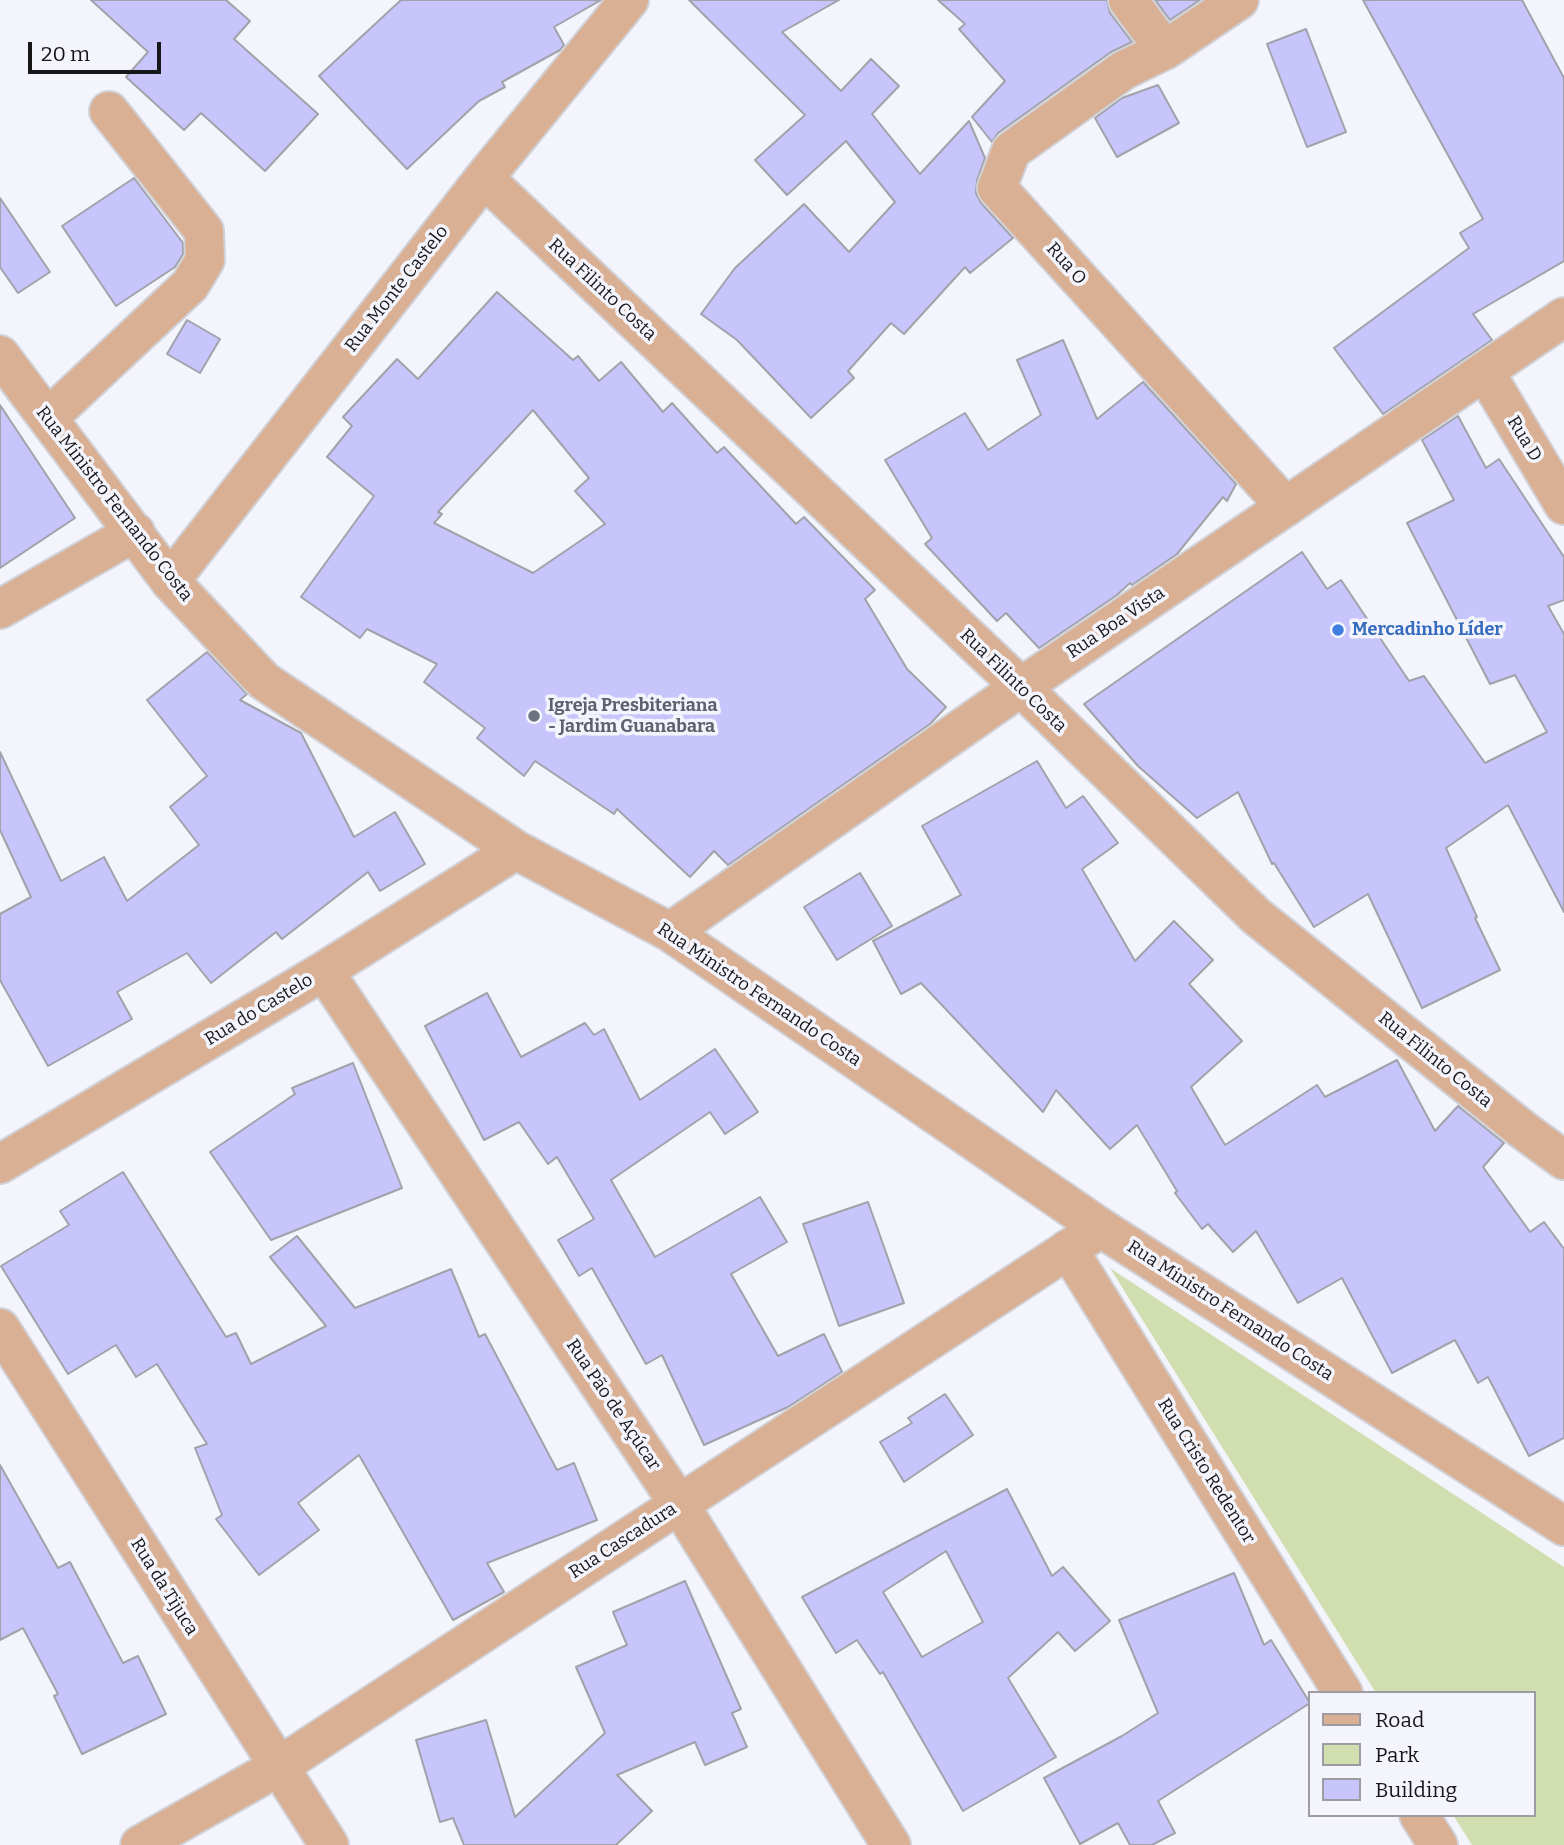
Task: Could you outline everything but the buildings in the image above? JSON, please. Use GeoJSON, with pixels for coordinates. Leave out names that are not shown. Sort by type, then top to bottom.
{"type":"FeatureCollection","features":[{"type":"Feature","properties":{"kind":"street","name":"Rua Monte Castelo"},"geometry":{"type":"LineString","coordinates":[[170,581],[484,178],[629,0]]}},
{"type":"Feature","properties":{"kind":"street"},"geometry":{"type":"LineString","coordinates":[[1128,0],[1166,50],[1239,0]]}},
{"type":"Feature","properties":{"kind":"street","name":"Rua O"},"geometry":{"type":"LineString","coordinates":[[1166,50],[1124,70],[1011,152],[997,188],[1286,507]]}},
{"type":"Feature","properties":{"kind":"street"},"geometry":{"type":"LineString","coordinates":[[48,418],[190,285],[205,260],[204,230],[108,111]]}},
{"type":"Feature","properties":{"kind":"street","name":"Rua Filinto Costa"},"geometry":{"type":"LineString","coordinates":[[484,178],[1021,687],[1256,916],[1564,1160]]}},
{"type":"Feature","properties":{"kind":"street","name":"Rua Boa Vista"},"geometry":{"type":"LineString","coordinates":[[670,932],[1021,687],[1564,317]]}},
{"type":"Feature","properties":{"kind":"street","name":"Rua Ministro Fernando Costa"},"geometry":{"type":"LineString","coordinates":[[0,355],[170,581],[264,681],[516,850],[670,932],[1101,1228],[1564,1526]]}},
{"type":"Feature","properties":{"kind":"street","name":"Rua D"},"geometry":{"type":"LineString","coordinates":[[1485,372],[1564,505]]}},
{"type":"Feature","properties":{"kind":"street"},"geometry":{"type":"LineString","coordinates":[[0,609],[135,532]]}},
{"type":"Feature","properties":{"kind":"street","name":"Rua do Castelo"},"geometry":{"type":"LineString","coordinates":[[0,1164],[324,971],[516,850]]}},
{"type":"Feature","properties":{"kind":"street","name":"Rua Pão de Açúcar"},"geometry":{"type":"LineString","coordinates":[[324,971],[679,1504],[891,1845]]}},
{"type":"Feature","properties":{"kind":"street","name":"Rua Cascadura"},"geometry":{"type":"LineString","coordinates":[[140,1845],[278,1767],[1101,1228]]}},
{"type":"Feature","properties":{"kind":"street","name":"Rua Cristo Redentor"},"geometry":{"type":"LineString","coordinates":[[1068,1249],[1342,1691]]}},
{"type":"Feature","properties":{"kind":"street","name":"Rua da Tijuca"},"geometry":{"type":"LineString","coordinates":[[0,1328],[329,1845]]}},
{"type":"Feature","properties":{"kind":"street"},"geometry":{"type":"LineString","coordinates":[[1420,1817],[1438,1845]]}},
{"type":"Feature","properties":{"kind":"green space"},"geometry":{"type":"Polygon","coordinates":[[[1110,1268],[1564,1567],[1564,1845],[1472,1845],[1454,1817],[1536,1817],[1536,1691],[1375,1691],[1110,1268]]]}},
{"type":"Feature","properties":{"kind":"place","name":"Mercadinho Líder"},"geometry":{"type":"Point","coordinates":[1338,630]}},
{"type":"Feature","properties":{"kind":"place","name":"Igreja Presbiteriana - Jardim Guanabara"},"geometry":{"type":"Point","coordinates":[534,716]}}]}
